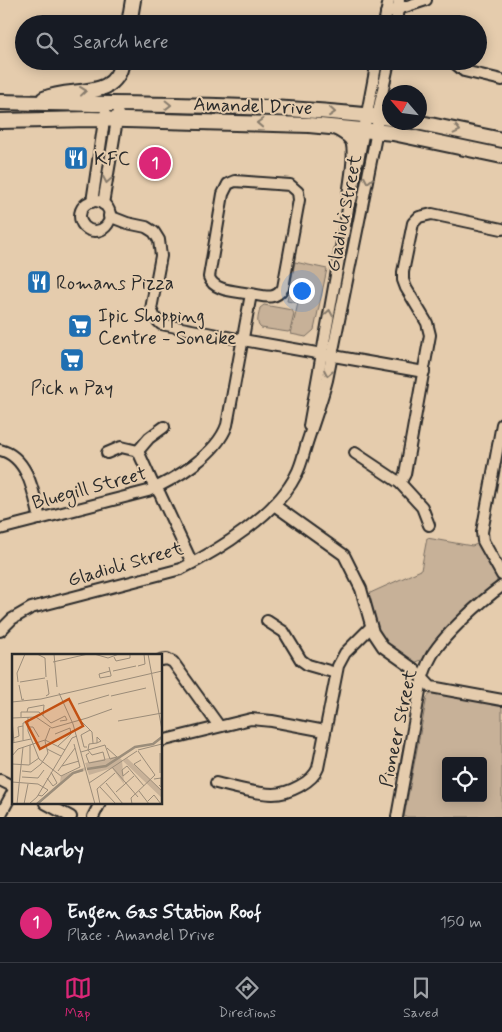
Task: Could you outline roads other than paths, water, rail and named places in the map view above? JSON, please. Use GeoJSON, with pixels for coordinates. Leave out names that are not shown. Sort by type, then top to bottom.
{"type":"FeatureCollection","features":[{"type":"Feature","properties":{"kind":"street"},"geometry":{"type":"LineString","coordinates":[[130,15],[133,0]]}},
{"type":"Feature","properties":{"kind":"street"},"geometry":{"type":"LineString","coordinates":[[386,15],[389,0]]}},
{"type":"Feature","properties":{"kind":"street"},"geometry":{"type":"LineString","coordinates":[[389,15],[398,5],[426,0]]}},
{"type":"Feature","properties":{"kind":"street"},"geometry":{"type":"LineString","coordinates":[[36,102],[51,95],[104,88],[114,82],[119,70]]}},
{"type":"Feature","properties":{"kind":"street"},"geometry":{"type":"LineString","coordinates":[[377,70],[378,117]]}},
{"type":"Feature","properties":{"kind":"street"},"geometry":{"type":"LineString","coordinates":[[371,131],[378,117],[387,70]]}},
{"type":"Feature","properties":{"kind":"street"},"geometry":{"type":"LineString","coordinates":[[463,70],[502,80]]}},
{"type":"Feature","properties":{"kind":"street","name":"Amandel Drive"},"geometry":{"type":"LineString","coordinates":[[0,102],[298,109],[378,117]]}},
{"type":"Feature","properties":{"kind":"street"},"geometry":{"type":"LineString","coordinates":[[103,204],[92,202],[87,204],[81,211],[80,216],[86,228],[95,231],[100,230],[108,220],[108,211],[103,204],[112,104]]}},
{"type":"Feature","properties":{"kind":"street"},"geometry":{"type":"LineString","coordinates":[[92,202],[111,120]]}},
{"type":"Feature","properties":{"kind":"street","name":"Amandel Drive"},"geometry":{"type":"LineString","coordinates":[[0,121],[111,120],[267,123],[336,127],[401,135],[502,156]]}},
{"type":"Feature","properties":{"kind":"street"},"geometry":{"type":"LineString","coordinates":[[427,124],[502,140]]}},
{"type":"Feature","properties":{"kind":"street"},"geometry":{"type":"LineString","coordinates":[[336,127],[347,134],[353,143],[354,155],[350,197]]}},
{"type":"Feature","properties":{"kind":"street","name":"Gladioli Street"},"geometry":{"type":"LineString","coordinates":[[327,354],[350,197],[371,131]]}},
{"type":"Feature","properties":{"kind":"street","name":"Gladioli Street"},"geometry":{"type":"LineString","coordinates":[[0,632],[12,619],[31,608],[181,569],[204,557],[260,518],[285,492],[296,476],[306,447],[327,354],[371,131]]}},
{"type":"Feature","properties":{"kind":"street"},"geometry":{"type":"LineString","coordinates":[[235,181],[290,184],[298,192],[299,200],[283,288],[279,294],[273,297],[251,294],[217,287],[212,284],[209,277],[225,189],[228,184],[235,181]]}},
{"type":"Feature","properties":{"kind":"street"},"geometry":{"type":"LineString","coordinates":[[400,483],[404,474],[430,340],[430,330],[406,288],[403,276],[413,223],[420,217],[432,214],[502,229]]}},
{"type":"Feature","properties":{"kind":"street"},"geometry":{"type":"LineString","coordinates":[[108,220],[150,229],[159,240],[161,256],[151,309],[158,322],[168,326],[424,372]]}},
{"type":"Feature","properties":{"kind":"street","name":"Bluegill Street"},"geometry":{"type":"LineString","coordinates":[[0,529],[140,494],[156,488],[203,457],[219,441],[227,424],[251,294]]}},
{"type":"Feature","properties":{"kind":"street"},"geometry":{"type":"LineString","coordinates":[[502,424],[482,536],[502,575]]}},
{"type":"Feature","properties":{"kind":"street"},"geometry":{"type":"LineString","coordinates":[[138,451],[149,438],[164,427]]}},
{"type":"Feature","properties":{"kind":"street"},"geometry":{"type":"LineString","coordinates":[[107,453],[121,447],[138,451]]}},
{"type":"Feature","properties":{"kind":"street"},"geometry":{"type":"LineString","coordinates":[[0,450],[13,457],[26,474],[40,519]]}},
{"type":"Feature","properties":{"kind":"street"},"geometry":{"type":"LineString","coordinates":[[138,451],[192,563]]}},
{"type":"Feature","properties":{"kind":"street"},"geometry":{"type":"LineString","coordinates":[[355,453],[400,483],[422,508],[429,525]]}},
{"type":"Feature","properties":{"kind":"street"},"geometry":{"type":"LineString","coordinates":[[274,505],[344,555],[361,589],[371,627],[383,647],[414,670],[431,687],[502,700]]}},
{"type":"Feature","properties":{"kind":"street","name":"Pioneer Street"},"geometry":{"type":"LineString","coordinates":[[397,817],[423,678],[432,655],[441,643],[502,586]]}},
{"type":"Feature","properties":{"kind":"street"},"geometry":{"type":"LineString","coordinates":[[267,621],[284,632],[300,660],[308,665],[336,673]]}},
{"type":"Feature","properties":{"kind":"street"},"geometry":{"type":"LineString","coordinates":[[216,784],[273,794],[303,784],[313,777],[317,771],[336,673],[342,656],[371,627]]}},
{"type":"Feature","properties":{"kind":"street"},"geometry":{"type":"LineString","coordinates":[[162,660],[167,659],[173,662],[219,726]]}},
{"type":"Feature","properties":{"kind":"street"},"geometry":{"type":"LineString","coordinates":[[162,741],[251,719],[325,731]]}},
{"type":"Feature","properties":{"kind":"street"},"geometry":{"type":"LineString","coordinates":[[0,780],[12,787]]}},
{"type":"Feature","properties":{"kind":"street"},"geometry":{"type":"LineString","coordinates":[[0,816],[12,792]]}},
{"type":"Feature","properties":{"kind":"street"},"geometry":{"type":"LineString","coordinates":[[47,804],[71,817]]}},
{"type":"Feature","properties":{"kind":"street"},"geometry":{"type":"LineString","coordinates":[[93,817],[100,804]]}},
{"type":"Feature","properties":{"kind":"place","name":"KFC"},"geometry":{"type":"Point","coordinates":[76,158]}},
{"type":"Feature","properties":{"kind":"place","name":"Engen Gas Station Roof"},"geometry":{"type":"Point","coordinates":[155,163]}},
{"type":"Feature","properties":{"kind":"place","name":"Romans Pizza"},"geometry":{"type":"Point","coordinates":[39,282]}},
{"type":"Feature","properties":{"kind":"place","name":"Ipic Shopping Centre - Soneike"},"geometry":{"type":"Point","coordinates":[80,326]}},
{"type":"Feature","properties":{"kind":"place","name":"Pick n Pay"},"geometry":{"type":"Point","coordinates":[72,360]}}]}
